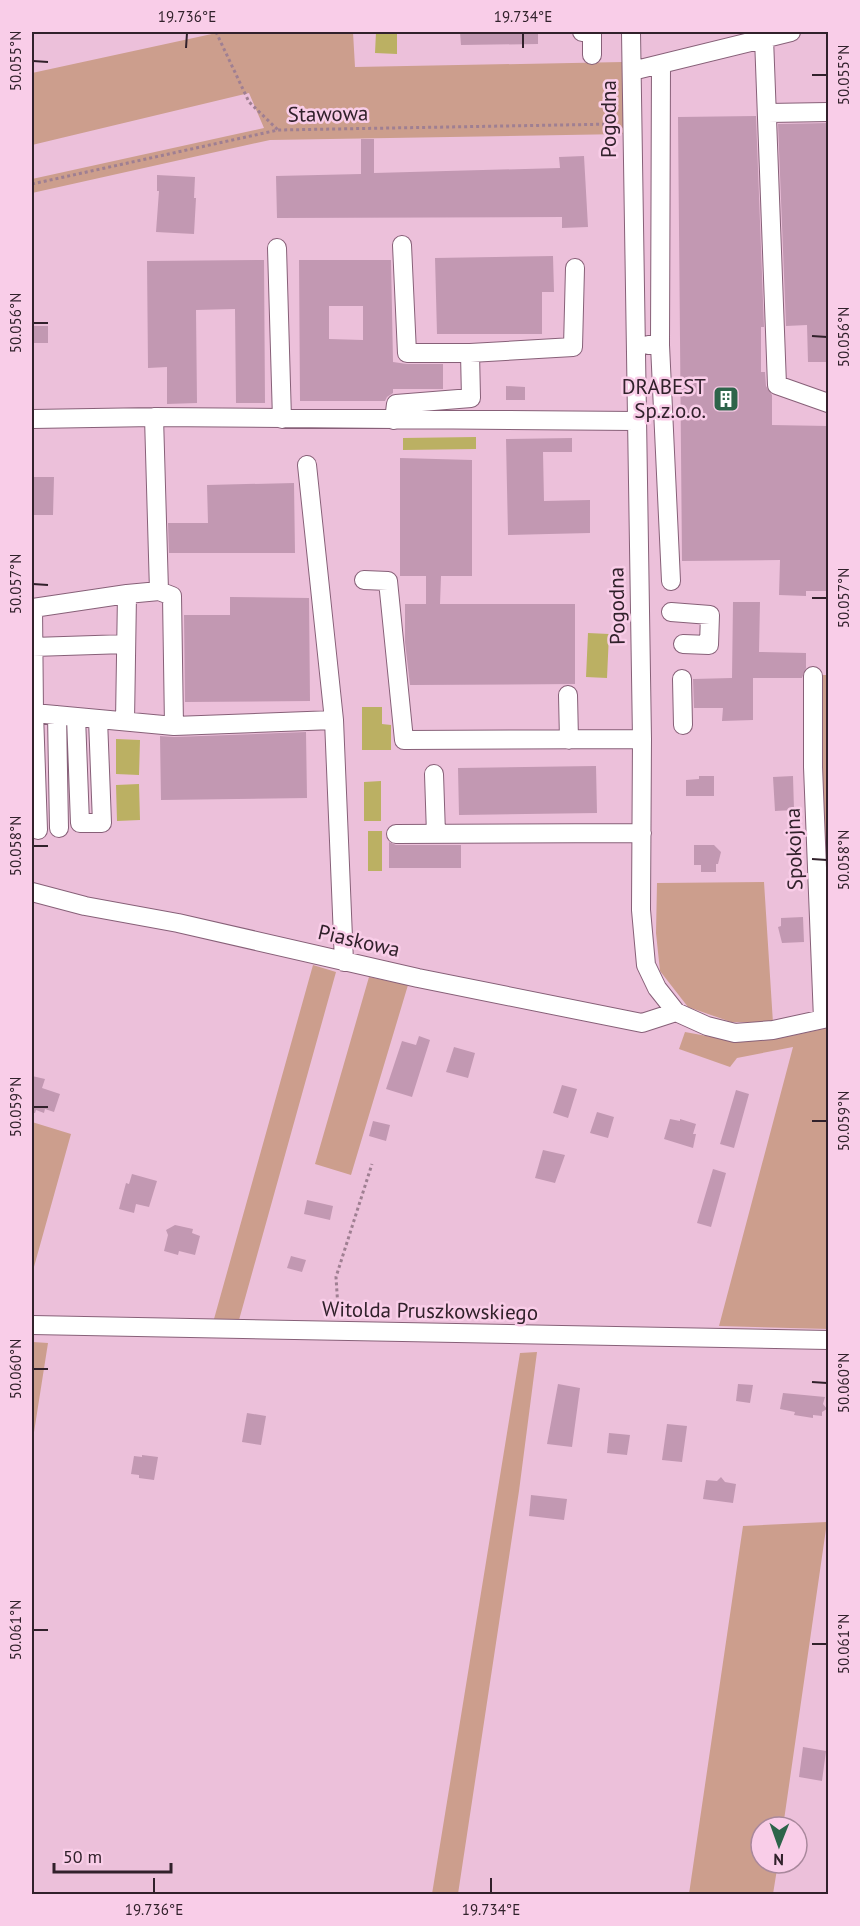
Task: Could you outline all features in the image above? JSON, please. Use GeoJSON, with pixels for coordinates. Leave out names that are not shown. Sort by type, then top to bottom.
{"type":"FeatureCollection","features":[{"type":"Feature","properties":{"kind":"street"},"geometry":{"type":"LineString","coordinates":[[582,32],[592,32],[592,55]]}},
{"type":"Feature","properties":{"kind":"street","name":"Pogodna"},"geometry":{"type":"LineString","coordinates":[[631,32],[642,739],[642,910],[646,965],[657,988],[676,1012],[707,1026],[735,1033],[772,1030],[826,1019]]}},
{"type":"Feature","properties":{"kind":"street"},"geometry":{"type":"LineString","coordinates":[[632,71],[791,32]]}},
{"type":"Feature","properties":{"kind":"street"},"geometry":{"type":"LineString","coordinates":[[764,38],[777,385],[828,403]]}},
{"type":"Feature","properties":{"kind":"street"},"geometry":{"type":"LineString","coordinates":[[661,64],[660,345],[671,581]]}},
{"type":"Feature","properties":{"kind":"street"},"geometry":{"type":"LineString","coordinates":[[768,112],[828,112]]}},
{"type":"Feature","properties":{"kind":"street"},"geometry":{"type":"LineString","coordinates":[[402,245],[407,353],[470,353],[573,347],[575,268]]}},
{"type":"Feature","properties":{"kind":"street"},"geometry":{"type":"LineString","coordinates":[[277,248],[282,419]]}},
{"type":"Feature","properties":{"kind":"street"},"geometry":{"type":"LineString","coordinates":[[635,345],[660,345]]}},
{"type":"Feature","properties":{"kind":"street"},"geometry":{"type":"LineString","coordinates":[[394,420],[396,404],[471,398],[470,353]]}},
{"type":"Feature","properties":{"kind":"street"},"geometry":{"type":"LineString","coordinates":[[154,417],[159,591]]}},
{"type":"Feature","properties":{"kind":"street"},"geometry":{"type":"LineString","coordinates":[[32,419],[154,417],[636,421]]}},
{"type":"Feature","properties":{"kind":"street"},"geometry":{"type":"LineString","coordinates":[[307,465],[334,720],[344,962]]}},
{"type":"Feature","properties":{"kind":"street"},"geometry":{"type":"LineString","coordinates":[[364,580],[388,581],[404,740],[642,739]]}},
{"type":"Feature","properties":{"kind":"street"},"geometry":{"type":"LineString","coordinates":[[38,830],[32,608],[159,591],[172,596],[174,726]]}},
{"type":"Feature","properties":{"kind":"street"},"geometry":{"type":"LineString","coordinates":[[125,721],[127,594]]}},
{"type":"Feature","properties":{"kind":"street"},"geometry":{"type":"LineString","coordinates":[[671,612],[710,615],[709,645],[683,645]]}},
{"type":"Feature","properties":{"kind":"street"},"geometry":{"type":"LineString","coordinates":[[33,647],[126,644]]}},
{"type":"Feature","properties":{"kind":"street","name":"Spokojna"},"geometry":{"type":"LineString","coordinates":[[813,676],[813,767],[826,1019]]}},
{"type":"Feature","properties":{"kind":"street"},"geometry":{"type":"LineString","coordinates":[[682,679],[683,725]]}},
{"type":"Feature","properties":{"kind":"street"},"geometry":{"type":"LineString","coordinates":[[568,695],[569,740]]}},
{"type":"Feature","properties":{"kind":"street"},"geometry":{"type":"LineString","coordinates":[[34,713],[174,726],[334,720]]}},
{"type":"Feature","properties":{"kind":"street"},"geometry":{"type":"LineString","coordinates":[[57,715],[59,828]]}},
{"type":"Feature","properties":{"kind":"street"},"geometry":{"type":"LineString","coordinates":[[76,717],[80,823],[102,823],[98,719]]}},
{"type":"Feature","properties":{"kind":"street"},"geometry":{"type":"LineString","coordinates":[[434,774],[436,834]]}},
{"type":"Feature","properties":{"kind":"street"},"geometry":{"type":"LineString","coordinates":[[396,834],[642,833]]}},
{"type":"Feature","properties":{"kind":"street","name":"Piaskowa"},"geometry":{"type":"LineString","coordinates":[[32,892],[85,906],[189,926],[344,962],[642,1023],[676,1012]]}},
{"type":"Feature","properties":{"kind":"street","name":"Witolda Pruszkowskiego"},"geometry":{"type":"LineString","coordinates":[[32,1325],[828,1340]]}},
{"type":"Feature","properties":{"kind":"path"},"geometry":{"type":"LineString","coordinates":[[216,32],[249,102],[278,130]]}},
{"type":"Feature","properties":{"kind":"path","name":"Stawowa"},"geometry":{"type":"LineString","coordinates":[[32,184],[278,130],[631,123]]}},
{"type":"Feature","properties":{"kind":"path"},"geometry":{"type":"LineString","coordinates":[[332,1332],[338,1308],[336,1277],[372,1164]]}},
{"type":"Feature","properties":{"kind":"shaded area"},"geometry":{"type":"Polygon","coordinates":[[[221,32],[353,32],[355,67],[623,62],[624,134],[270,140],[32,193],[32,179],[264,128],[249,93],[32,145],[32,73],[221,32]]]}},
{"type":"Feature","properties":{"kind":"shaded area"},"geometry":{"type":"Polygon","coordinates":[[[376,32],[397,32],[397,54],[375,53],[376,32]]]}},
{"type":"Feature","properties":{"kind":"shaded area"},"geometry":{"type":"Polygon","coordinates":[[[476,437],[476,449],[403,450],[403,438],[476,437]]]}},
{"type":"Feature","properties":{"kind":"shaded area"},"geometry":{"type":"Polygon","coordinates":[[[588,633],[609,634],[607,678],[586,677],[588,633]]]}},
{"type":"Feature","properties":{"kind":"shaded area"},"geometry":{"type":"Polygon","coordinates":[[[820,675],[828,675],[828,859],[819,860],[820,675]]]}},
{"type":"Feature","properties":{"kind":"shaded area"},"geometry":{"type":"Polygon","coordinates":[[[362,707],[382,707],[382,724],[391,725],[391,750],[362,750],[362,707]]]}},
{"type":"Feature","properties":{"kind":"shaded area"},"geometry":{"type":"Polygon","coordinates":[[[116,739],[140,740],[139,775],[116,774],[116,739]]]}},
{"type":"Feature","properties":{"kind":"shaded area"},"geometry":{"type":"Polygon","coordinates":[[[381,781],[381,821],[364,821],[364,782],[381,781]]]}},
{"type":"Feature","properties":{"kind":"shaded area"},"geometry":{"type":"Polygon","coordinates":[[[139,784],[140,820],[117,821],[116,785],[139,784]]]}},
{"type":"Feature","properties":{"kind":"shaded area"},"geometry":{"type":"Polygon","coordinates":[[[368,831],[382,831],[382,871],[368,871],[368,831]]]}},
{"type":"Feature","properties":{"kind":"shaded area"},"geometry":{"type":"Polygon","coordinates":[[[764,882],[773,1023],[731,1022],[688,1007],[660,971],[656,933],[657,883],[764,882]]]}},
{"type":"Feature","properties":{"kind":"shaded area"},"geometry":{"type":"Polygon","coordinates":[[[313,965],[336,972],[239,1320],[214,1319],[313,965]]]}},
{"type":"Feature","properties":{"kind":"shaded area"},"geometry":{"type":"Polygon","coordinates":[[[369,977],[408,985],[351,1175],[315,1164],[369,977]]]}},
{"type":"Feature","properties":{"kind":"shaded area"},"geometry":{"type":"Polygon","coordinates":[[[828,1028],[828,1329],[719,1326],[793,1047],[737,1058],[730,1067],[679,1049],[685,1032],[734,1041],[771,1040],[828,1028]]]}},
{"type":"Feature","properties":{"kind":"shaded area"},"geometry":{"type":"Polygon","coordinates":[[[32,1122],[71,1134],[32,1274],[32,1122]]]}},
{"type":"Feature","properties":{"kind":"shaded area"},"geometry":{"type":"Polygon","coordinates":[[[33,1342],[48,1343],[32,1445],[32,1352],[33,1342]]]}},
{"type":"Feature","properties":{"kind":"shaded area"},"geometry":{"type":"Polygon","coordinates":[[[537,1352],[519,1491],[458,1894],[432,1894],[520,1353],[537,1352]]]}},
{"type":"Feature","properties":{"kind":"shaded area"},"geometry":{"type":"Polygon","coordinates":[[[827,1522],[785,1815],[749,1815],[749,1875],[776,1875],[773,1894],[689,1894],[743,1526],[827,1522]]]}},
{"type":"Feature","properties":{"kind":"building"},"geometry":{"type":"Polygon","coordinates":[[[460,32],[538,32],[538,44],[461,45],[460,32]]]}},
{"type":"Feature","properties":{"kind":"building"},"geometry":{"type":"Polygon","coordinates":[[[756,116],[764,327],[761,327],[761,372],[765,372],[766,386],[772,395],[772,425],[828,426],[828,591],[806,591],[806,596],[779,595],[780,560],[682,561],[678,117],[756,116]]]}},
{"type":"Feature","properties":{"kind":"building"},"geometry":{"type":"Polygon","coordinates":[[[828,123],[828,362],[808,362],[807,325],[786,326],[778,124],[828,123]]]}},
{"type":"Feature","properties":{"kind":"building"},"geometry":{"type":"Polygon","coordinates":[[[361,139],[374,139],[374,173],[560,168],[559,157],[584,156],[588,227],[562,228],[562,217],[277,218],[276,176],[361,174],[361,139]]]}},
{"type":"Feature","properties":{"kind":"building"},"geometry":{"type":"Polygon","coordinates":[[[157,175],[195,177],[194,234],[156,232],[159,191],[157,191],[157,175]]]}},
{"type":"Feature","properties":{"kind":"building"},"geometry":{"type":"Polygon","coordinates":[[[553,256],[554,292],[542,292],[542,334],[437,334],[435,258],[553,256]]]}},
{"type":"Feature","properties":{"kind":"building"},"geometry":{"type":"Polygon","coordinates":[[[264,260],[265,403],[236,403],[235,309],[196,310],[197,403],[167,404],[167,367],[148,368],[147,261],[264,260]]]}},
{"type":"Feature","properties":{"kind":"building"},"geometry":{"type":"Polygon","coordinates":[[[299,260],[391,260],[393,362],[443,364],[443,389],[393,389],[393,393],[385,401],[300,401],[299,260]],[[329,306],[329,339],[363,340],[363,306],[329,306]]]}},
{"type":"Feature","properties":{"kind":"building"},"geometry":{"type":"Polygon","coordinates":[[[32,326],[48,326],[48,343],[32,343],[32,326]]]}},
{"type":"Feature","properties":{"kind":"building"},"geometry":{"type":"Polygon","coordinates":[[[506,386],[525,387],[525,400],[506,400],[506,386]]]}},
{"type":"Feature","properties":{"kind":"building"},"geometry":{"type":"Polygon","coordinates":[[[572,438],[572,452],[543,452],[544,501],[590,500],[590,533],[508,535],[506,439],[572,438]]]}},
{"type":"Feature","properties":{"kind":"building"},"geometry":{"type":"Polygon","coordinates":[[[400,458],[472,460],[472,576],[441,576],[440,604],[575,604],[575,684],[410,685],[405,642],[405,604],[426,604],[426,576],[400,576],[400,458]]]}},
{"type":"Feature","properties":{"kind":"building"},"geometry":{"type":"Polygon","coordinates":[[[32,477],[54,477],[53,515],[32,515],[32,477]]]}},
{"type":"Feature","properties":{"kind":"building"},"geometry":{"type":"Polygon","coordinates":[[[294,483],[295,553],[169,553],[168,523],[208,523],[207,485],[294,483]]]}},
{"type":"Feature","properties":{"kind":"building"},"geometry":{"type":"Polygon","coordinates":[[[230,597],[309,598],[310,701],[185,702],[184,615],[230,615],[230,597]]]}},
{"type":"Feature","properties":{"kind":"building"},"geometry":{"type":"Polygon","coordinates":[[[733,602],[760,602],[759,652],[806,653],[806,668],[802,678],[753,678],[753,720],[722,721],[723,708],[694,708],[693,679],[732,678],[733,602]]]}},
{"type":"Feature","properties":{"kind":"building"},"geometry":{"type":"Polygon","coordinates":[[[306,732],[307,798],[161,800],[160,736],[306,732]]]}},
{"type":"Feature","properties":{"kind":"building"},"geometry":{"type":"Polygon","coordinates":[[[596,766],[597,813],[459,815],[458,768],[596,766]]]}},
{"type":"Feature","properties":{"kind":"building"},"geometry":{"type":"Polygon","coordinates":[[[699,776],[714,776],[714,796],[686,796],[686,780],[699,779],[699,776]]]}},
{"type":"Feature","properties":{"kind":"building"},"geometry":{"type":"Polygon","coordinates":[[[793,776],[794,810],[775,811],[773,777],[793,776]]]}},
{"type":"Feature","properties":{"kind":"building"},"geometry":{"type":"Polygon","coordinates":[[[389,842],[396,845],[461,845],[461,868],[389,868],[389,842]]]}},
{"type":"Feature","properties":{"kind":"building"},"geometry":{"type":"Polygon","coordinates":[[[694,845],[714,845],[721,852],[718,864],[716,864],[716,872],[701,872],[701,865],[694,865],[694,845]]]}},
{"type":"Feature","properties":{"kind":"building"},"geometry":{"type":"Polygon","coordinates":[[[803,917],[804,942],[782,943],[778,927],[781,926],[781,918],[803,917]]]}},
{"type":"Feature","properties":{"kind":"building"},"geometry":{"type":"Polygon","coordinates":[[[419,1036],[430,1040],[412,1097],[386,1089],[402,1041],[416,1045],[419,1036]]]}},
{"type":"Feature","properties":{"kind":"building"},"geometry":{"type":"Polygon","coordinates":[[[454,1047],[475,1053],[468,1078],[446,1072],[454,1047]]]}},
{"type":"Feature","properties":{"kind":"building"},"geometry":{"type":"Polygon","coordinates":[[[32,1076],[45,1079],[42,1088],[60,1094],[54,1112],[45,1109],[44,1113],[36,1110],[32,1113],[32,1076]]]}},
{"type":"Feature","properties":{"kind":"building"},"geometry":{"type":"Polygon","coordinates":[[[562,1085],[577,1089],[568,1118],[553,1113],[562,1085]]]}},
{"type":"Feature","properties":{"kind":"building"},"geometry":{"type":"Polygon","coordinates":[[[736,1090],[749,1094],[734,1148],[720,1144],[736,1090]]]}},
{"type":"Feature","properties":{"kind":"building"},"geometry":{"type":"Polygon","coordinates":[[[597,1112],[614,1117],[608,1138],[590,1133],[597,1112]]]}},
{"type":"Feature","properties":{"kind":"building"},"geometry":{"type":"Polygon","coordinates":[[[670,1119],[680,1121],[680,1119],[696,1124],[693,1148],[664,1139],[670,1119]]]}},
{"type":"Feature","properties":{"kind":"building"},"geometry":{"type":"Polygon","coordinates":[[[373,1121],[390,1125],[386,1141],[369,1136],[373,1121]]]}},
{"type":"Feature","properties":{"kind":"building"},"geometry":{"type":"Polygon","coordinates":[[[543,1150],[565,1155],[555,1183],[535,1178],[543,1150]]]}},
{"type":"Feature","properties":{"kind":"building"},"geometry":{"type":"Polygon","coordinates":[[[713,1169],[726,1173],[711,1227],[697,1223],[713,1169]]]}},
{"type":"Feature","properties":{"kind":"building"},"geometry":{"type":"Polygon","coordinates":[[[132,1174],[157,1181],[149,1207],[136,1204],[134,1213],[119,1209],[126,1183],[129,1184],[132,1174]]]}},
{"type":"Feature","properties":{"kind":"building"},"geometry":{"type":"Polygon","coordinates":[[[307,1200],[333,1206],[330,1220],[304,1214],[307,1200]]]}},
{"type":"Feature","properties":{"kind":"building"},"geometry":{"type":"Polygon","coordinates":[[[175,1225],[193,1229],[192,1233],[200,1236],[195,1255],[179,1251],[178,1255],[164,1251],[168,1235],[166,1230],[175,1225]]]}},
{"type":"Feature","properties":{"kind":"building"},"geometry":{"type":"Polygon","coordinates":[[[291,1256],[306,1260],[302,1272],[287,1268],[291,1256]]]}},
{"type":"Feature","properties":{"kind":"building"},"geometry":{"type":"Polygon","coordinates":[[[558,1384],[580,1388],[572,1447],[547,1444],[558,1384]]]}},
{"type":"Feature","properties":{"kind":"building"},"geometry":{"type":"Polygon","coordinates":[[[738,1384],[753,1385],[750,1403],[736,1401],[738,1384]]]}},
{"type":"Feature","properties":{"kind":"building"},"geometry":{"type":"Polygon","coordinates":[[[783,1393],[825,1397],[823,1404],[827,1409],[822,1412],[822,1416],[813,1415],[813,1418],[794,1415],[795,1412],[780,1409],[783,1393]]]}},
{"type":"Feature","properties":{"kind":"building"},"geometry":{"type":"Polygon","coordinates":[[[247,1413],[266,1416],[261,1445],[242,1442],[247,1413]]]}},
{"type":"Feature","properties":{"kind":"building"},"geometry":{"type":"Polygon","coordinates":[[[667,1424],[687,1426],[682,1462],[662,1460],[667,1424]]]}},
{"type":"Feature","properties":{"kind":"building"},"geometry":{"type":"Polygon","coordinates":[[[609,1433],[630,1435],[627,1455],[607,1453],[609,1433]]]}},
{"type":"Feature","properties":{"kind":"building"},"geometry":{"type":"Polygon","coordinates":[[[142,1455],[158,1457],[154,1480],[139,1478],[139,1475],[131,1474],[134,1456],[142,1457],[142,1455]]]}},
{"type":"Feature","properties":{"kind":"building"},"geometry":{"type":"Polygon","coordinates":[[[721,1477],[725,1482],[736,1484],[733,1503],[703,1499],[706,1480],[717,1481],[721,1477]]]}},
{"type":"Feature","properties":{"kind":"building"},"geometry":{"type":"Polygon","coordinates":[[[531,1495],[567,1499],[564,1520],[529,1516],[531,1495]]]}},
{"type":"Feature","properties":{"kind":"building"},"geometry":{"type":"Polygon","coordinates":[[[803,1747],[826,1751],[822,1781],[799,1777],[803,1747]]]}},
{"type":"Feature","properties":{"kind":"place","name":"DRABEST Sp.z.o.o."},"geometry":{"type":"Point","coordinates":[726,399]}}]}
